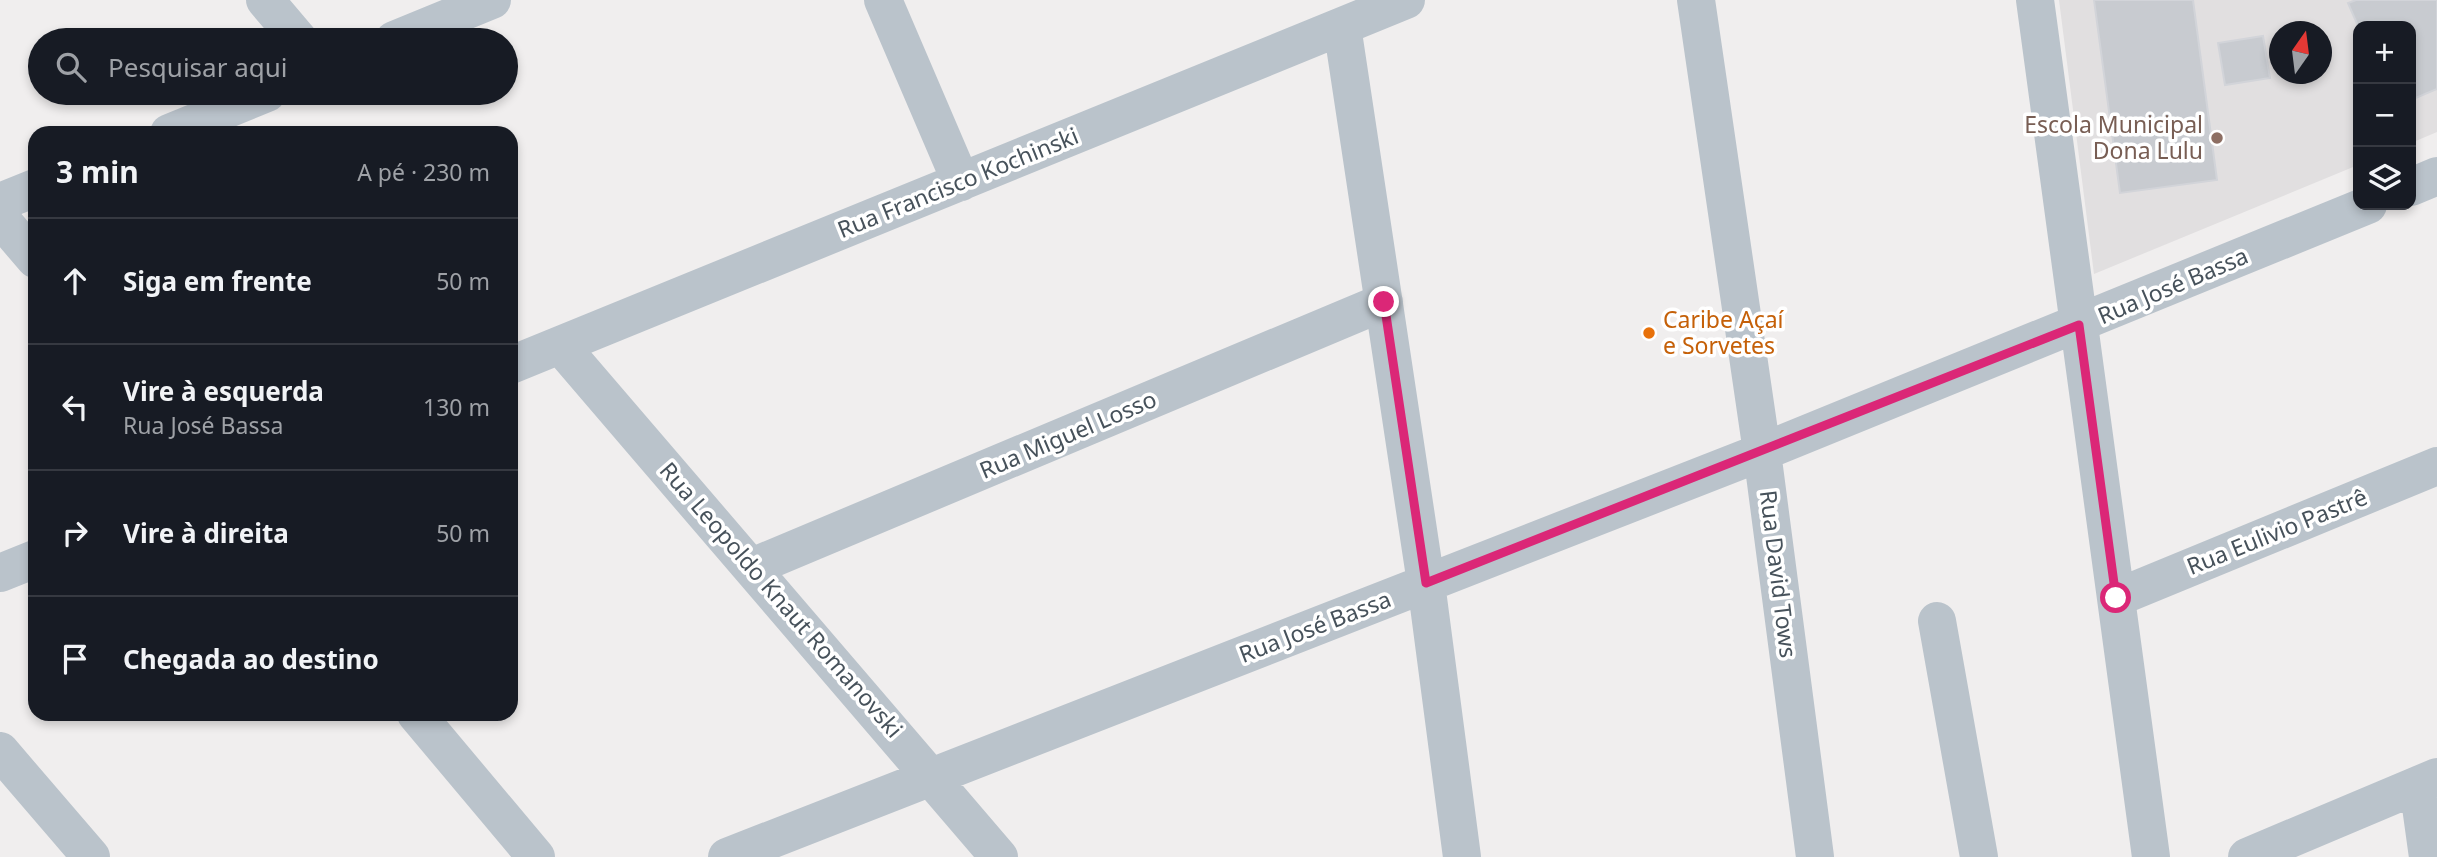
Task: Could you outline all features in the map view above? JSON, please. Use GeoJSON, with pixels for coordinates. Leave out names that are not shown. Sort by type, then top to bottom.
{"type":"FeatureCollection","features":[{"type":"Feature","properties":{"kind":"street"},"geometry":{"type":"LineString","coordinates":[[265,0],[289,28]]}},
{"type":"Feature","properties":{"kind":"street"},"geometry":{"type":"LineString","coordinates":[[423,28],[492,0]]}},
{"type":"Feature","properties":{"kind":"street"},"geometry":{"type":"LineString","coordinates":[[883,0],[961,182]]}},
{"type":"Feature","properties":{"kind":"street","name":"Rua Francisco Kochinski"},"geometry":{"type":"LineString","coordinates":[[518,362],[1406,0]]}},
{"type":"Feature","properties":{"kind":"street","name":"Rua David Tows"},"geometry":{"type":"LineString","coordinates":[[1696,0],[1762,452],[1815,857]]}},
{"type":"Feature","properties":{"kind":"street"},"geometry":{"type":"LineString","coordinates":[[2035,0],[2151,857]]}},
{"type":"Feature","properties":{"kind":"street"},"geometry":{"type":"LineString","coordinates":[[1342,26],[1426,583],[1462,857]]}},
{"type":"Feature","properties":{"kind":"street"},"geometry":{"type":"LineString","coordinates":[[186,126],[238,105]]}},
{"type":"Feature","properties":{"kind":"street"},"geometry":{"type":"LineString","coordinates":[[2416,185],[2437,176]]}},
{"type":"Feature","properties":{"kind":"street"},"geometry":{"type":"LineString","coordinates":[[0,202],[28,191]]}},
{"type":"Feature","properties":{"kind":"street","name":"Rua José Bassa"},"geometry":{"type":"LineString","coordinates":[[727,857],[1762,452],[2356,210]]}},
{"type":"Feature","properties":{"kind":"street"},"geometry":{"type":"LineString","coordinates":[[0,218],[28,251]]}},
{"type":"Feature","properties":{"kind":"street","name":"Rua Miguel Losso"},"geometry":{"type":"LineString","coordinates":[[752,567],[1384,302]]}},
{"type":"Feature","properties":{"kind":"street","name":"Rua Leopoldo Knaut Romanovski"},"geometry":{"type":"LineString","coordinates":[[560,345],[999,857]]}},
{"type":"Feature","properties":{"kind":"street","name":"Rua Eulivio Pastrê"},"geometry":{"type":"LineString","coordinates":[[2116,598],[2437,466]]}},
{"type":"Feature","properties":{"kind":"street"},"geometry":{"type":"LineString","coordinates":[[0,573],[28,562]]}},
{"type":"Feature","properties":{"kind":"street"},"geometry":{"type":"LineString","coordinates":[[1937,621],[1979,857]]}},
{"type":"Feature","properties":{"kind":"street"},"geometry":{"type":"LineString","coordinates":[[422,721],[536,857]]}},
{"type":"Feature","properties":{"kind":"street"},"geometry":{"type":"LineString","coordinates":[[0,751],[91,857]]}},
{"type":"Feature","properties":{"kind":"street"},"geometry":{"type":"LineString","coordinates":[[2247,857],[2428,781],[2428,857]]}},
{"type":"Feature","properties":{"kind":"shaded area","name":"Escola Municipal Dona Lulu"},"geometry":{"type":"Polygon","coordinates":[[[2059,0],[2437,0],[2437,132],[2416,141],[2416,21],[2353,21],[2353,167],[2094,274],[2059,0]]]}},
{"type":"Feature","properties":{"kind":"building"},"geometry":{"type":"Polygon","coordinates":[[[2094,0],[2193,0],[2217,180],[2120,193],[2094,0]]]}},
{"type":"Feature","properties":{"kind":"building"},"geometry":{"type":"Polygon","coordinates":[[[2356,0],[2437,0],[2437,89],[2416,98],[2416,21],[2356,21],[2348,3],[2356,0]]]}},
{"type":"Feature","properties":{"kind":"building"},"geometry":{"type":"Polygon","coordinates":[[[2263,36],[2269,78],[2225,85],[2218,43],[2263,36]]]}},
{"type":"Feature","properties":{"kind":"place","name":"Escola Municipal Dona Lulu"},"geometry":{"type":"Point","coordinates":[2217,138]}},
{"type":"Feature","properties":{"kind":"place","name":"Caribe Açaí e Sorvetes"},"geometry":{"type":"Point","coordinates":[1649,333]}},
{"type":"Feature","properties":{"kind":"route"},"geometry":{"type":"LineString","coordinates":[[1384,302],[1426,583],[2079,325],[2116,598]]}}]}
